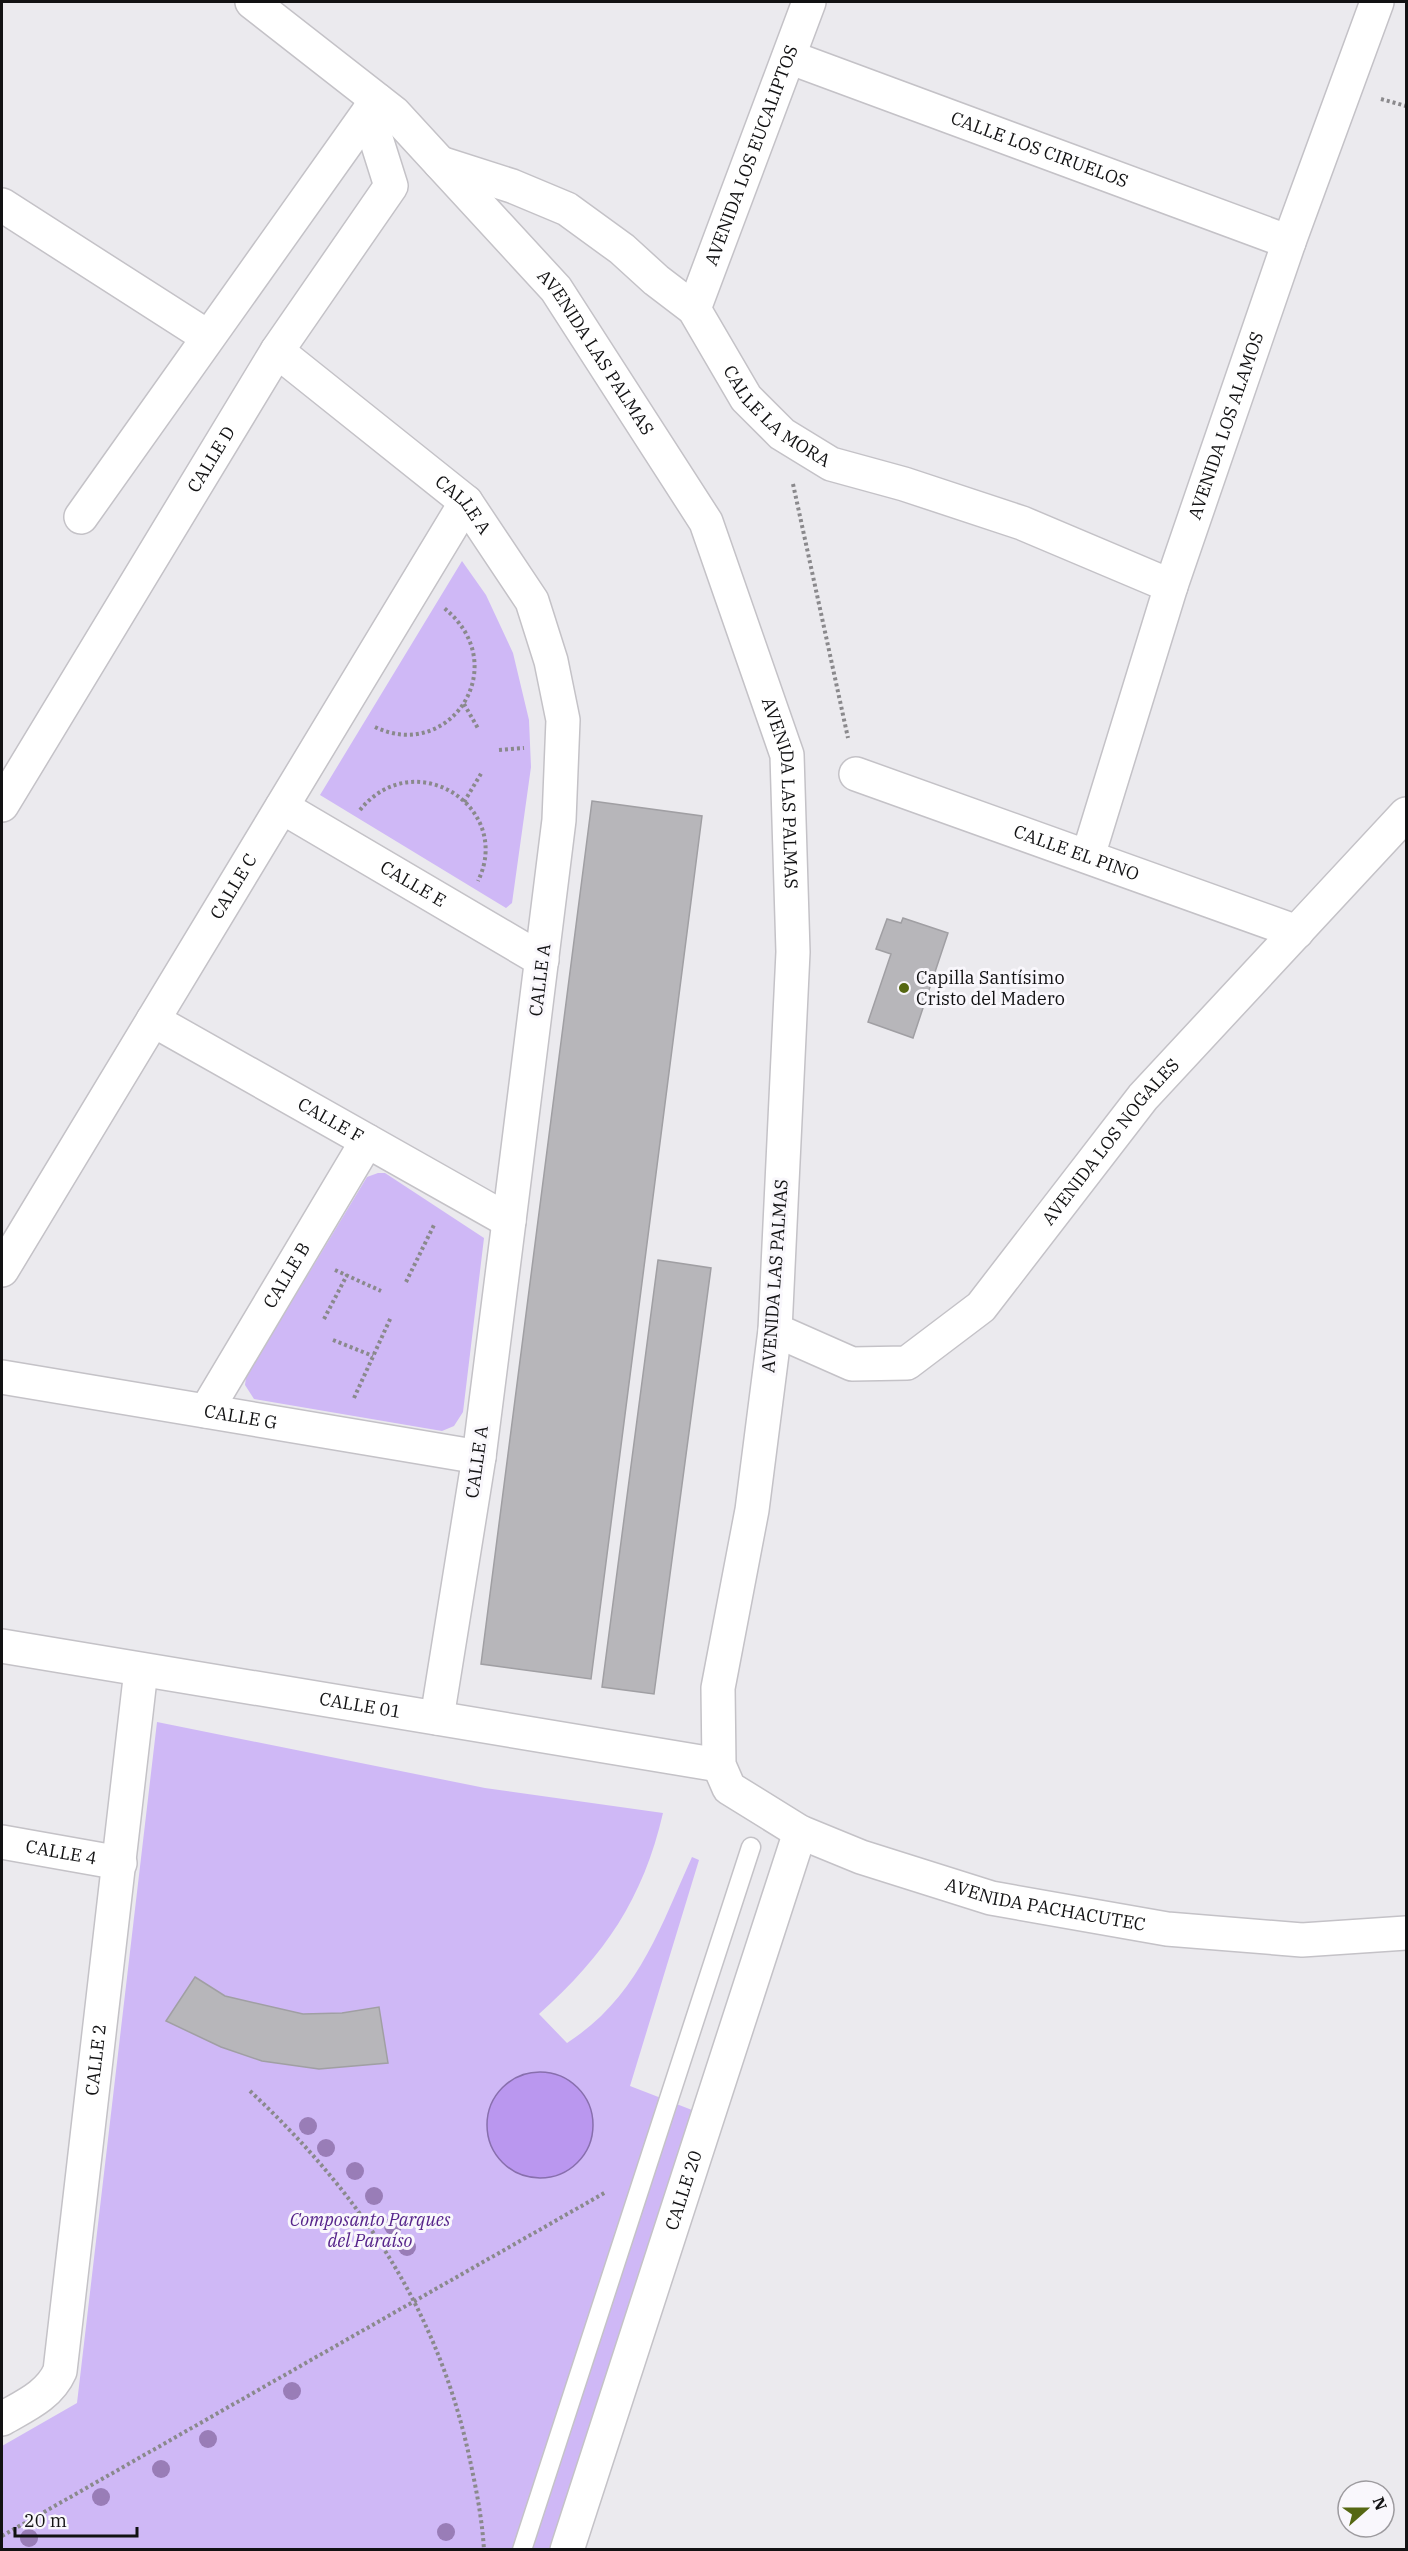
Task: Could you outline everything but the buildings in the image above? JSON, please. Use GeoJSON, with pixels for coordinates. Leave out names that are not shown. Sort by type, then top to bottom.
{"type":"FeatureCollection","features":[{"type":"Feature","properties":{"kind":"street","name":"AVENIDA LAS PALMAS"},"geometry":{"type":"LineString","coordinates":[[252,2],[373,106],[394,113],[556,289],[706,522],[786,755],[793,952],[775,1330],[752,1510],[718,1688],[719,1765]]}},
{"type":"Feature","properties":{"kind":"street","name":"AVENIDA LOS EUCALIPTOS"},"geometry":{"type":"LineString","coordinates":[[694,309],[809,2]]}},
{"type":"Feature","properties":{"kind":"street","name":"AVENIDA LOS ALAMOS"},"geometry":{"type":"LineString","coordinates":[[1088,856],[1171,586],[1289,242],[1377,2]]}},
{"type":"Feature","properties":{"kind":"street","name":"CALLE LOS CIRUELOS"},"geometry":{"type":"LineString","coordinates":[[789,57],[1289,242]]}},
{"type":"Feature","properties":{"kind":"street"},"geometry":{"type":"LineString","coordinates":[[81,517],[373,106]]}},
{"type":"Feature","properties":{"kind":"street","name":"CALLE D"},"geometry":{"type":"LineString","coordinates":[[2,806],[278,351],[391,186],[373,106]]}},
{"type":"Feature","properties":{"kind":"street","name":"CALLE LA MORA"},"geometry":{"type":"LineString","coordinates":[[440,163],[512,186],[567,209],[622,249],[656,280],[694,309],[746,398],[782,434],[831,464],[904,484],[1022,523],[1171,586]]}},
{"type":"Feature","properties":{"kind":"street"},"geometry":{"type":"LineString","coordinates":[[2,205],[208,337]]}},
{"type":"Feature","properties":{"kind":"street","name":"CALLE A"},"geometry":{"type":"LineString","coordinates":[[278,351],[466,502],[532,602],[551,661],[562,720],[559,820],[542,960],[479,1457],[437,1718]]}},
{"type":"Feature","properties":{"kind":"street","name":"CALLE C"},"geometry":{"type":"LineString","coordinates":[[2,1270],[466,502]]}},
{"type":"Feature","properties":{"kind":"street","name":"CALLE EL PINO"},"geometry":{"type":"LineString","coordinates":[[856,774],[1297,932]]}},
{"type":"Feature","properties":{"kind":"street","name":"CALLE E"},"geometry":{"type":"LineString","coordinates":[[282,807],[542,960]]}},
{"type":"Feature","properties":{"kind":"street","name":"AVENIDA LOS NOGALES"},"geometry":{"type":"LineString","coordinates":[[775,1330],[852,1364],[907,1363],[981,1307],[1143,1097],[1407,814]]}},
{"type":"Feature","properties":{"kind":"street","name":"CALLE F"},"geometry":{"type":"LineString","coordinates":[[153,1020],[509,1221]]}},
{"type":"Feature","properties":{"kind":"street","name":"CALLE B"},"geometry":{"type":"LineString","coordinates":[[206,1411],[367,1141]]}},
{"type":"Feature","properties":{"kind":"street","name":"CALLE G"},"geometry":{"type":"LineString","coordinates":[[2,1377],[479,1457]]}},
{"type":"Feature","properties":{"kind":"street","name":"CALLE 01"},"geometry":{"type":"LineString","coordinates":[[2,1646],[719,1765]]}},
{"type":"Feature","properties":{"kind":"street","name":"CALLE 2"},"geometry":{"type":"LineString","coordinates":[[2,2419],[42,2395],[54,2384],[60,2371],[141,1670]]}},
{"type":"Feature","properties":{"kind":"street","name":"AVENIDA PACHACUTEC"},"geometry":{"type":"LineString","coordinates":[[719,1765],[729,1788],[800,1832],[861,1857],[991,1898],[1167,1929],[1302,1940],[1407,1933]]}},
{"type":"Feature","properties":{"kind":"street","name":"CALLE 20"},"geometry":{"type":"LineString","coordinates":[[573,2548],[800,1832]]}},
{"type":"Feature","properties":{"kind":"street","name":"CALLE 4"},"geometry":{"type":"LineString","coordinates":[[2,1842],[120,1863]]}},
{"type":"Feature","properties":{"kind":"lane"},"geometry":{"type":"LineString","coordinates":[[522,2550],[751,1847]]}},
{"type":"Feature","properties":{"kind":"path"},"geometry":{"type":"LineString","coordinates":[[782,434],[856,774]]}},
{"type":"Feature","properties":{"kind":"path"},"geometry":{"type":"LineString","coordinates":[[366,723],[392,734],[424,731],[443,724],[464,704],[475,677],[475,660],[471,643],[453,615],[439,604]]}},
{"type":"Feature","properties":{"kind":"path"},"geometry":{"type":"LineString","coordinates":[[464,704],[479,730]]}},
{"type":"Feature","properties":{"kind":"path"},"geometry":{"type":"LineString","coordinates":[[527,739],[528,757]]}},
{"type":"Feature","properties":{"kind":"path"},"geometry":{"type":"LineString","coordinates":[[499,750],[527,748]]}},
{"type":"Feature","properties":{"kind":"path"},"geometry":{"type":"LineString","coordinates":[[464,802],[482,772]]}},
{"type":"Feature","properties":{"kind":"path"},"geometry":{"type":"LineString","coordinates":[[356,815],[377,794],[405,781],[436,784],[464,802],[476,816],[485,847],[485,862],[474,888]]}},
{"type":"Feature","properties":{"kind":"path"},"geometry":{"type":"LineString","coordinates":[[406,1282],[436,1222]]}},
{"type":"Feature","properties":{"kind":"path"},"geometry":{"type":"LineString","coordinates":[[328,1267],[381,1291]]}},
{"type":"Feature","properties":{"kind":"path"},"geometry":{"type":"LineString","coordinates":[[324,1319],[347,1275]]}},
{"type":"Feature","properties":{"kind":"path"},"geometry":{"type":"LineString","coordinates":[[352,1403],[391,1317]]}},
{"type":"Feature","properties":{"kind":"path"},"geometry":{"type":"LineString","coordinates":[[333,1340],[373,1356]]}},
{"type":"Feature","properties":{"kind":"path"},"geometry":{"type":"LineString","coordinates":[[250,2091],[292,2130],[331,2173],[366,2219],[416,2300],[445,2371],[462,2426],[475,2481],[484,2550]]}},
{"type":"Feature","properties":{"kind":"path"},"geometry":{"type":"LineString","coordinates":[[2,2536],[615,2187]]}},
{"type":"Feature","properties":{"kind":"green space"},"geometry":{"type":"Polygon","coordinates":[[[462,561],[486,595],[513,653],[529,720],[531,767],[512,903],[506,908],[320,795],[462,561]]]}},
{"type":"Feature","properties":{"kind":"green space"},"geometry":{"type":"Polygon","coordinates":[[[385,1173],[484,1238],[463,1412],[454,1426],[442,1431],[254,1399],[245,1385],[246,1377],[367,1177],[385,1173]]]}},
{"type":"Feature","properties":{"kind":"green space","name":"Composanto Parques del Paraíso"},"geometry":{"type":"Polygon","coordinates":[[[157,1722],[485,1788],[663,1813],[655,1844],[644,1872],[618,1924],[583,1970],[539,2014],[567,2043],[612,2005],[629,1983],[657,1936],[692,1857],[699,1860],[630,2086],[692,2110],[553,2549],[2,2549],[2,2446],[77,2403],[157,1722]]]}},
{"type":"Feature","properties":{"kind":"shaded area"},"geometry":{"type":"Polygon","coordinates":[[[540,2072],[560,2076],[578,2087],[589,2105],[593,2125],[589,2145],[578,2163],[560,2174],[540,2178],[520,2174],[502,2163],[491,2145],[487,2125],[491,2105],[502,2087],[520,2076],[540,2072]]]}},
{"type":"Feature","properties":{"kind":"place","name":"Capilla Santísimo Cristo del Madero"},"geometry":{"type":"Point","coordinates":[904,988]}}]}
